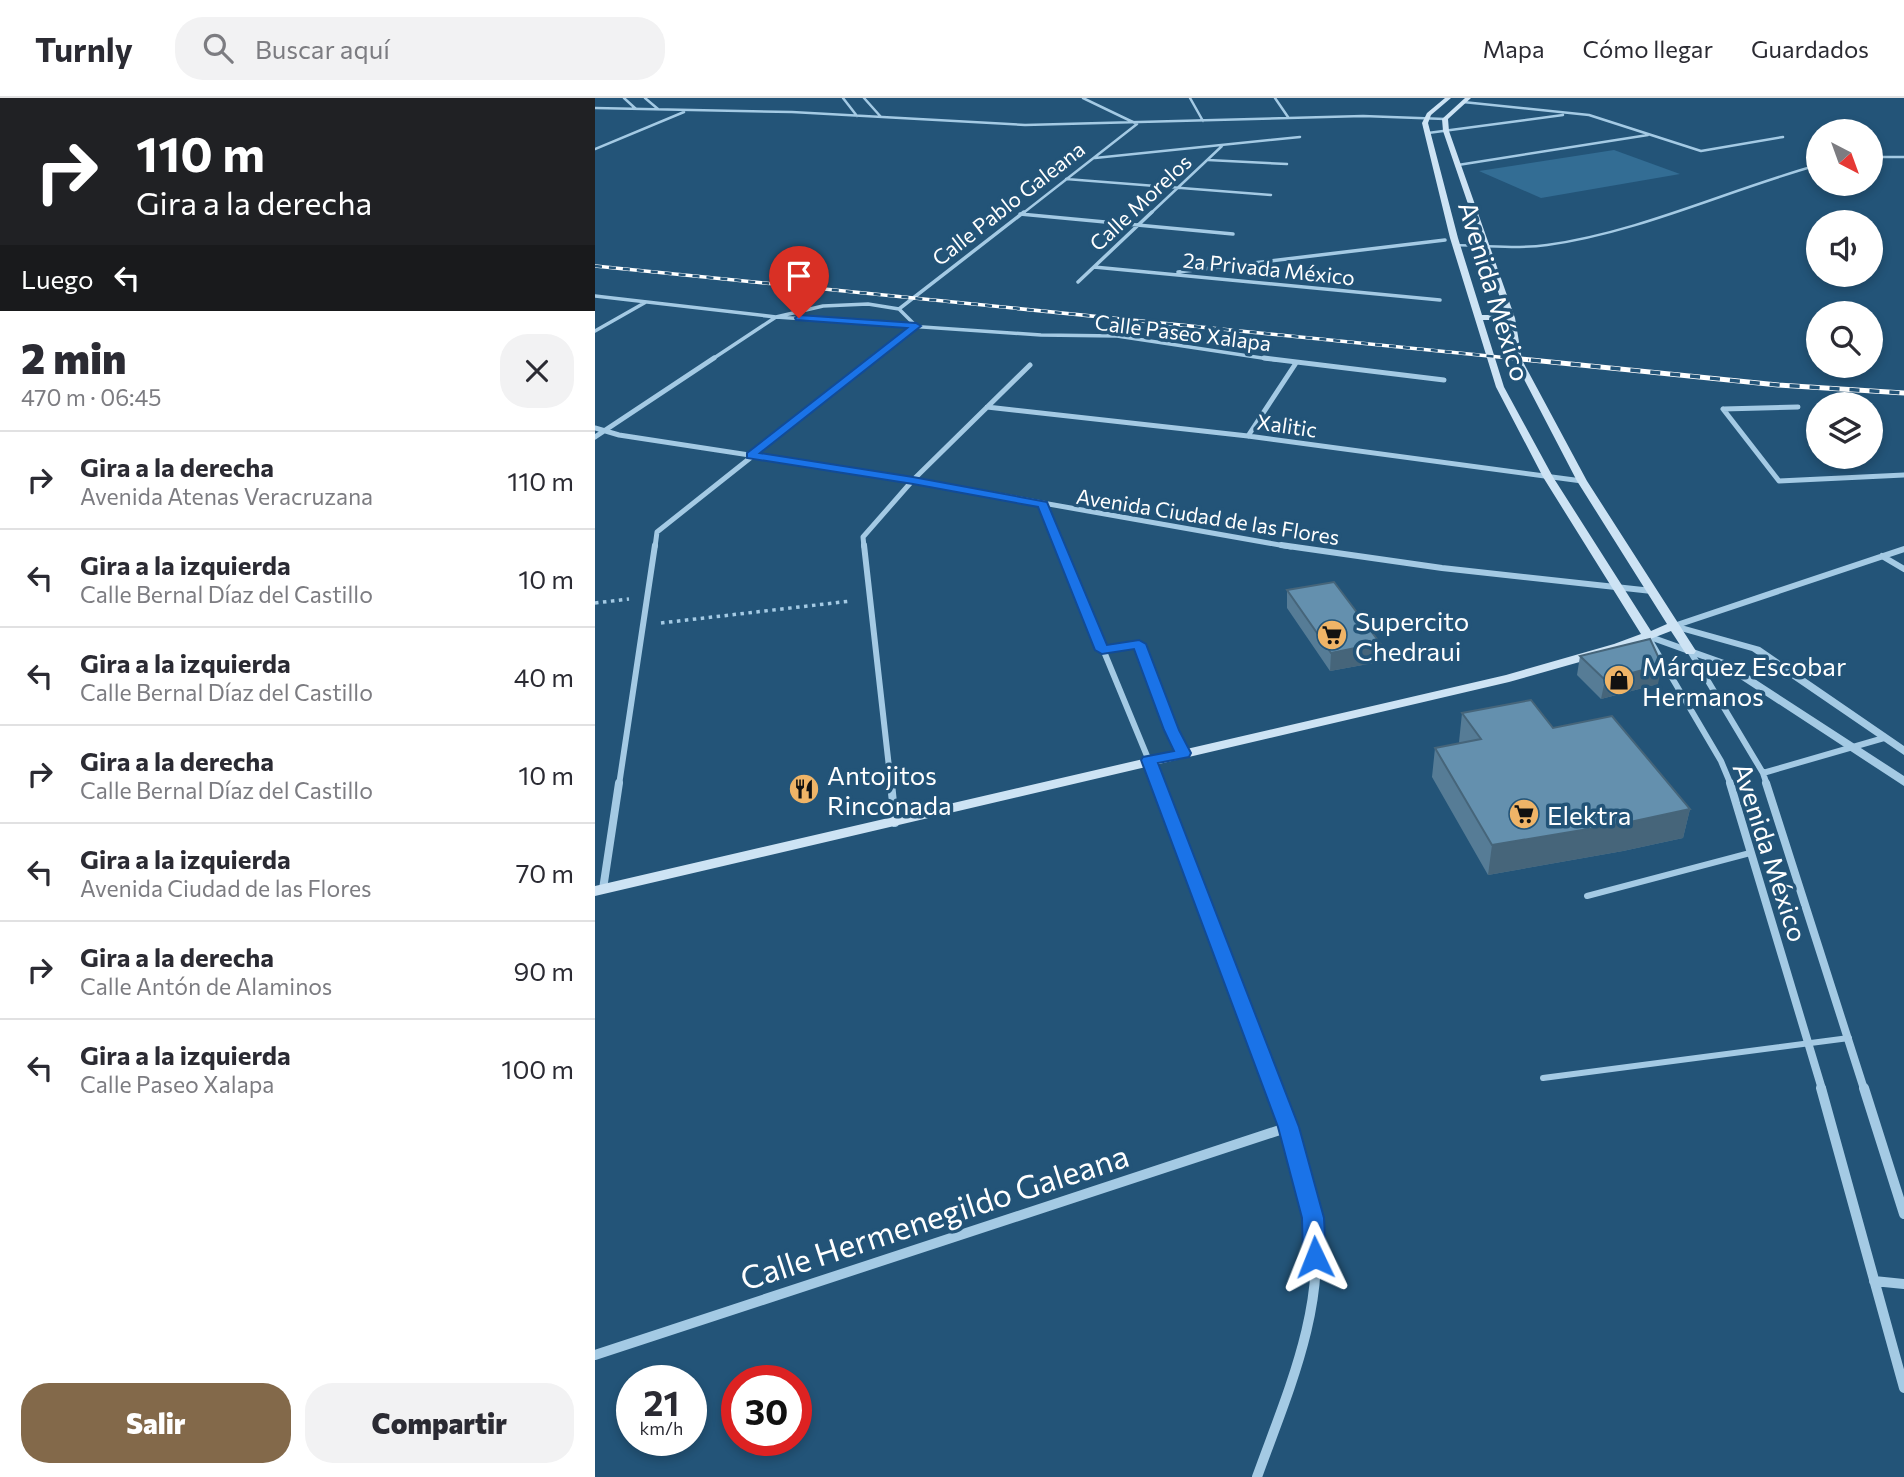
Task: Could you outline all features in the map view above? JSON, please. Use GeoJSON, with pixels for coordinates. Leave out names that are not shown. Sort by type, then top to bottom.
{"type":"FeatureCollection","features":[{"type":"Feature","properties":{"kind":"main road"},"geometry":{"type":"LineString","coordinates":[[1426,119],[1448,98]]}},
{"type":"Feature","properties":{"kind":"main road"},"geometry":{"type":"LineString","coordinates":[[1445,120],[1465,100]]}},
{"type":"Feature","properties":{"kind":"main road","name":"Avenida México"},"geometry":{"type":"LineString","coordinates":[[1426,119],[1456,245],[1500,387],[1548,477],[1648,636]]}},
{"type":"Feature","properties":{"kind":"main road","name":"Avenida México"},"geometry":{"type":"LineString","coordinates":[[1445,120],[1445,131],[1511,318],[1518,360],[1582,481],[1690,651]]}},
{"type":"Feature","properties":{"kind":"main road"},"geometry":{"type":"LineString","coordinates":[[1478,317],[1511,318]]}},
{"type":"Feature","properties":{"kind":"main road"},"geometry":{"type":"LineString","coordinates":[[599,890],[1509,678],[1568,663],[1674,626]]}},
{"type":"Feature","properties":{"kind":"street"},"geometry":{"type":"LineString","coordinates":[[624,98],[636,109]]}},
{"type":"Feature","properties":{"kind":"street"},"geometry":{"type":"LineString","coordinates":[[645,98],[659,109]]}},
{"type":"Feature","properties":{"kind":"street"},"geometry":{"type":"LineString","coordinates":[[843,98],[857,116]]}},
{"type":"Feature","properties":{"kind":"street"},"geometry":{"type":"LineString","coordinates":[[863,98],[881,117]]}},
{"type":"Feature","properties":{"kind":"street"},"geometry":{"type":"LineString","coordinates":[[1083,98],[1137,124]]}},
{"type":"Feature","properties":{"kind":"street"},"geometry":{"type":"LineString","coordinates":[[1190,98],[1203,121]]}},
{"type":"Feature","properties":{"kind":"street"},"geometry":{"type":"LineString","coordinates":[[1275,98],[1288,117]]}},
{"type":"Feature","properties":{"kind":"street"},"geometry":{"type":"LineString","coordinates":[[1465,100],[1597,116],[1701,151],[1783,137]]}},
{"type":"Feature","properties":{"kind":"street"},"geometry":{"type":"LineString","coordinates":[[595,108],[857,116],[1025,125],[1363,116],[1445,120]]}},
{"type":"Feature","properties":{"kind":"street"},"geometry":{"type":"LineString","coordinates":[[595,149],[688,110]]}},
{"type":"Feature","properties":{"kind":"street"},"geometry":{"type":"LineString","coordinates":[[1428,133],[1576,113]]}},
{"type":"Feature","properties":{"kind":"street","name":"Calle Pablo Galeana"},"geometry":{"type":"LineString","coordinates":[[899,309],[1137,124]]}},
{"type":"Feature","properties":{"kind":"street"},"geometry":{"type":"LineString","coordinates":[[1458,165],[1651,135]]}},
{"type":"Feature","properties":{"kind":"street"},"geometry":{"type":"LineString","coordinates":[[1093,158],[1300,137]]}},
{"type":"Feature","properties":{"kind":"street","name":"Calle Morelos"},"geometry":{"type":"LineString","coordinates":[[1078,282],[1223,145]]}},
{"type":"Feature","properties":{"kind":"street"},"geometry":{"type":"LineString","coordinates":[[1208,160],[1287,163]]}},
{"type":"Feature","properties":{"kind":"street"},"geometry":{"type":"LineString","coordinates":[[1066,179],[1271,195]]}},
{"type":"Feature","properties":{"kind":"street"},"geometry":{"type":"LineString","coordinates":[[1020,215],[1233,234]]}},
{"type":"Feature","properties":{"kind":"street"},"geometry":{"type":"LineString","coordinates":[[1170,273],[1445,240]]}},
{"type":"Feature","properties":{"kind":"street","name":"2a Privada México"},"geometry":{"type":"LineString","coordinates":[[1094,267],[1440,300]]}},
{"type":"Feature","properties":{"kind":"street","name":"Calle Paseo Xalapa"},"geometry":{"type":"LineString","coordinates":[[595,296],[776,317],[1041,335],[1117,336],[1296,363],[1444,380]]}},
{"type":"Feature","properties":{"kind":"street"},"geometry":{"type":"LineString","coordinates":[[595,331],[648,301]]}},
{"type":"Feature","properties":{"kind":"street","name":"Calle Paseo Xalapa"},"geometry":{"type":"LineString","coordinates":[[776,317],[842,304],[868,304],[899,309]]}},
{"type":"Feature","properties":{"kind":"street"},"geometry":{"type":"LineString","coordinates":[[599,890],[657,532],[916,326],[899,309]]}},
{"type":"Feature","properties":{"kind":"street"},"geometry":{"type":"LineString","coordinates":[[595,437],[776,317]]}},
{"type":"Feature","properties":{"kind":"street"},"geometry":{"type":"LineString","coordinates":[[1248,436],[1296,363]]}},
{"type":"Feature","properties":{"kind":"street"},"geometry":{"type":"LineString","coordinates":[[895,823],[863,537],[913,480],[1030,365]]}},
{"type":"Feature","properties":{"kind":"street","name":"Xalitic"},"geometry":{"type":"LineString","coordinates":[[987,407],[1248,436],[1582,481]]}},
{"type":"Feature","properties":{"kind":"street"},"geometry":{"type":"LineString","coordinates":[[1798,407],[1723,408],[1779,481],[1904,475]]}},
{"type":"Feature","properties":{"kind":"street","name":"Avenida Ciudad de las Flores"},"geometry":{"type":"LineString","coordinates":[[595,428],[913,480],[1292,547],[1442,568],[1653,590]]}},
{"type":"Feature","properties":{"kind":"street"},"geometry":{"type":"LineString","coordinates":[[1043,505],[1149,760],[1289,1127],[1313,1218],[1315,1276],[1301,1355],[1257,1477]]}},
{"type":"Feature","properties":{"kind":"street"},"geometry":{"type":"LineString","coordinates":[[1674,626],[1904,549]]}},
{"type":"Feature","properties":{"kind":"street"},"geometry":{"type":"LineString","coordinates":[[1882,556],[1904,569]]}},
{"type":"Feature","properties":{"kind":"street"},"geometry":{"type":"LineString","coordinates":[[1674,626],[1756,649],[1904,751]]}},
{"type":"Feature","properties":{"kind":"street"},"geometry":{"type":"LineString","coordinates":[[1648,636],[1723,663],[1904,782]]}},
{"type":"Feature","properties":{"kind":"street","name":"Avenida México"},"geometry":{"type":"LineString","coordinates":[[1648,636],[1721,761],[1809,1044],[1904,1388]]}},
{"type":"Feature","properties":{"kind":"street"},"geometry":{"type":"LineString","coordinates":[[1102,650],[1139,644],[1171,730],[1184,753]]}},
{"type":"Feature","properties":{"kind":"street","name":"Avenida México"},"geometry":{"type":"LineString","coordinates":[[1690,651],[1763,773],[1904,1214]]}},
{"type":"Feature","properties":{"kind":"street"},"geometry":{"type":"LineString","coordinates":[[1763,773],[1884,738]]}},
{"type":"Feature","properties":{"kind":"street","name":"Calle Hermenegildo Galeana"},"geometry":{"type":"LineString","coordinates":[[595,1355],[1289,1127]]}},
{"type":"Feature","properties":{"kind":"street"},"geometry":{"type":"LineString","coordinates":[[1874,1281],[1904,1284]]}},
{"type":"Feature","properties":{"kind":"lane"},"geometry":{"type":"LineString","coordinates":[[1883,157],[1904,157]]}},
{"type":"Feature","properties":{"kind":"lane"},"geometry":{"type":"LineString","coordinates":[[1456,245],[1544,246],[1622,229],[1806,169]]}},
{"type":"Feature","properties":{"kind":"lane"},"geometry":{"type":"LineString","coordinates":[[1587,896],[1750,853]]}},
{"type":"Feature","properties":{"kind":"lane"},"geometry":{"type":"LineString","coordinates":[[1543,1078],[1849,1038]]}},
{"type":"Feature","properties":{"kind":"path"},"geometry":{"type":"LineString","coordinates":[[595,603],[647,597]]}},
{"type":"Feature","properties":{"kind":"path"},"geometry":{"type":"LineString","coordinates":[[643,625],[869,598]]}},
{"type":"Feature","properties":{"kind":"shaded area"},"geometry":{"type":"Polygon","coordinates":[[[1614,150],[1680,174],[1541,198],[1479,171],[1614,150]]]}},
{"type":"Feature","properties":{"kind":"building"},"geometry":{"type":"Polygon","coordinates":[[[1334,582],[1380,643],[1331,653],[1287,590],[1334,582]]]}},
{"type":"Feature","properties":{"kind":"building"},"geometry":{"type":"Polygon","coordinates":[[[1650,639],[1662,665],[1605,680],[1580,656],[1650,639]]]}},
{"type":"Feature","properties":{"kind":"building"},"geometry":{"type":"Polygon","coordinates":[[[1531,700],[1553,728],[1612,716],[1690,809],[1492,845],[1435,748],[1481,739],[1462,713],[1531,700]]]}},
{"type":"Feature","properties":{"kind":"railway"},"geometry":{"type":"LineString","coordinates":[[595,266],[1529,360]]}},
{"type":"Feature","properties":{"kind":"railway"},"geometry":{"type":"LineString","coordinates":[[1511,358],[1778,385],[1904,393]]}},
{"type":"Feature","properties":{"kind":"place","name":"Supercito Chedraui"},"geometry":{"type":"Point","coordinates":[1332,635]}},
{"type":"Feature","properties":{"kind":"place","name":"Márquez Escobar Hermanos"},"geometry":{"type":"Point","coordinates":[1619,680]}},
{"type":"Feature","properties":{"kind":"place","name":"Antojitos Rinconada"},"geometry":{"type":"Point","coordinates":[804,789]}},
{"type":"Feature","properties":{"kind":"place","name":"Elektra"},"geometry":{"type":"Point","coordinates":[1524,814]}},
{"type":"Feature","properties":{"kind":"route"},"geometry":{"type":"LineString","coordinates":[[799,318],[916,326],[751,455],[913,480],[1043,505],[1102,650],[1139,644],[1171,730],[1184,753],[1149,760],[1289,1127],[1313,1218],[1315,1257]]}}]}
